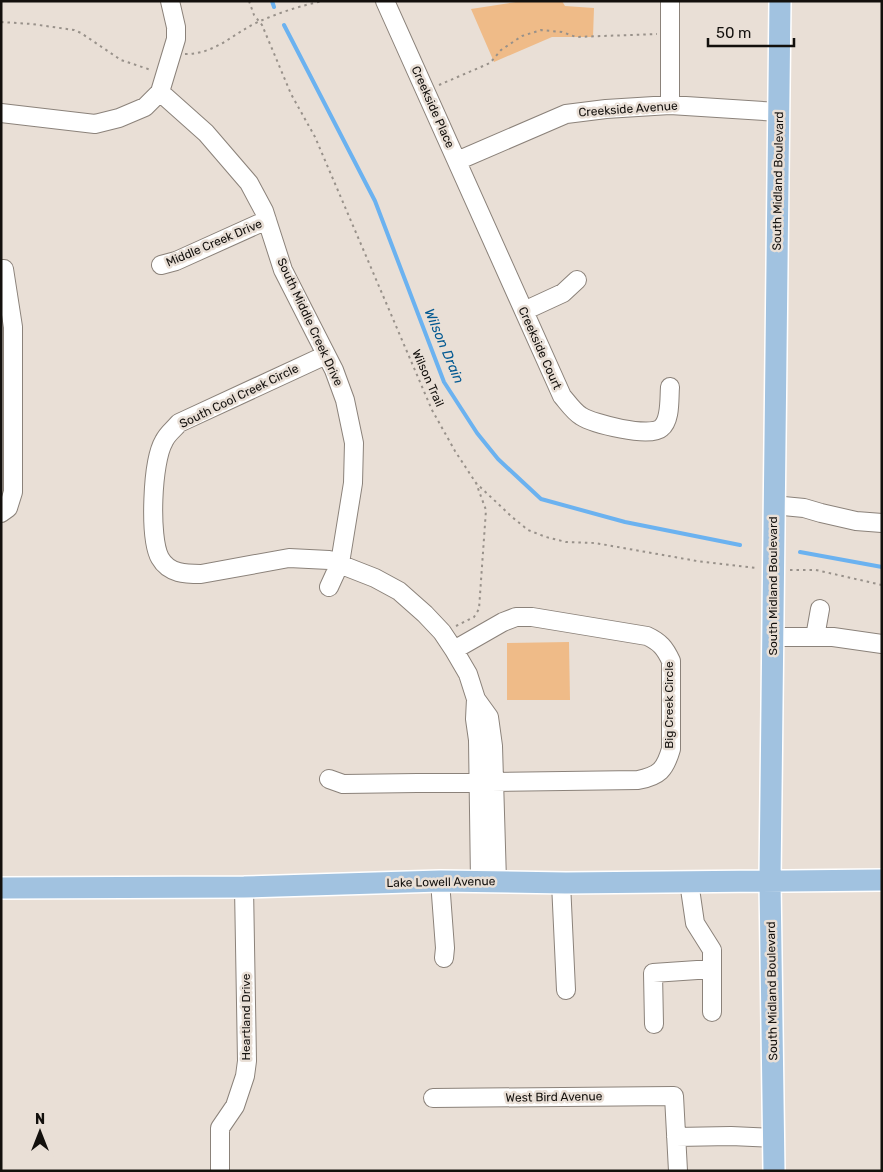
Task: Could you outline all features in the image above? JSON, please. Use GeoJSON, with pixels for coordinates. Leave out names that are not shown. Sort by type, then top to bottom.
{"type":"FeatureCollection","features":[{"type":"Feature","properties":{"kind":"main road","name":"South Midland Boulevard"},"geometry":{"type":"LineString","coordinates":[[774,1171],[770,881],[780,1]]}},
{"type":"Feature","properties":{"kind":"main road","name":"Lake Lowell Avenue"},"geometry":{"type":"LineString","coordinates":[[1,888],[244,887],[440,881],[562,883],[882,880]]}},
{"type":"Feature","properties":{"kind":"street"},"geometry":{"type":"LineString","coordinates":[[1,112],[95,124],[119,118],[145,107],[162,83],[176,39],[176,27],[170,1]]}},
{"type":"Feature","properties":{"kind":"street","name":"Creekside Place"},"geometry":{"type":"LineString","coordinates":[[385,1],[480,214]]}},
{"type":"Feature","properties":{"kind":"street"},"geometry":{"type":"LineString","coordinates":[[670,1],[670,105]]}},
{"type":"Feature","properties":{"kind":"street","name":"South Middle Creek Drive"},"geometry":{"type":"LineString","coordinates":[[162,83],[249,183],[264,211],[283,270],[334,370],[345,400],[354,443],[353,482],[340,563],[329,587]]}},
{"type":"Feature","properties":{"kind":"street","name":"Creekside Avenue"},"geometry":{"type":"LineString","coordinates":[[456,161],[566,114],[606,109],[670,105],[779,112]]}},
{"type":"Feature","properties":{"kind":"street","name":"Creekside Court"},"geometry":{"type":"LineString","coordinates":[[480,214],[562,396],[581,416],[602,424],[648,432],[656,431],[665,424],[667,418],[670,387]]}},
{"type":"Feature","properties":{"kind":"street","name":"Middle Creek Drive"},"geometry":{"type":"LineString","coordinates":[[161,265],[176,261],[267,220]]}},
{"type":"Feature","properties":{"kind":"street"},"geometry":{"type":"LineString","coordinates":[[1,268],[4,270],[6,278],[13,327],[7,388],[13,492],[8,508],[1,513]]}},
{"type":"Feature","properties":{"kind":"street"},"geometry":{"type":"LineString","coordinates":[[524,311],[563,293],[577,280]]}},
{"type":"Feature","properties":{"kind":"street","name":"South Cool Creek Circle"},"geometry":{"type":"LineString","coordinates":[[326,355],[179,423],[164,440],[159,451],[155,477],[154,532],[160,558],[175,572],[201,574],[289,558],[309,558],[340,563]]}},
{"type":"Feature","properties":{"kind":"street"},"geometry":{"type":"LineString","coordinates":[[773,505],[804,508],[820,514],[856,521],[882,523]]}},
{"type":"Feature","properties":{"kind":"street"},"geometry":{"type":"LineString","coordinates":[[340,563],[399,591],[425,614],[442,632],[454,650],[468,674],[476,699],[489,717],[492,735],[487,781],[488,881]]}},
{"type":"Feature","properties":{"kind":"street"},"geometry":{"type":"LineString","coordinates":[[815,636],[820,609]]}},
{"type":"Feature","properties":{"kind":"street","name":"Big Creek Circle"},"geometry":{"type":"LineString","coordinates":[[454,650],[503,622],[516,617],[532,617],[647,636],[659,642],[666,649],[671,661],[671,749],[668,760],[662,770],[652,777],[638,780],[487,781]]}},
{"type":"Feature","properties":{"kind":"street"},"geometry":{"type":"LineString","coordinates":[[773,636],[833,636],[882,644]]}},
{"type":"Feature","properties":{"kind":"street"},"geometry":{"type":"LineString","coordinates":[[329,779],[343,784],[487,781]]}},
{"type":"Feature","properties":{"kind":"street"},"geometry":{"type":"LineString","coordinates":[[440,881],[445,948],[444,958]]}},
{"type":"Feature","properties":{"kind":"street"},"geometry":{"type":"LineString","coordinates":[[689,882],[696,923],[712,950],[712,1012]]}},
{"type":"Feature","properties":{"kind":"street"},"geometry":{"type":"LineString","coordinates":[[562,883],[566,990]]}},
{"type":"Feature","properties":{"kind":"street","name":"Heartland Drive"},"geometry":{"type":"LineString","coordinates":[[220,1171],[220,1128],[235,1106],[245,1076],[247,1061],[244,887]]}},
{"type":"Feature","properties":{"kind":"street"},"geometry":{"type":"LineString","coordinates":[[654,1024],[654,973],[712,969]]}},
{"type":"Feature","properties":{"kind":"street","name":"West Bird Avenue"},"geometry":{"type":"LineString","coordinates":[[433,1098],[674,1096],[676,1137]]}},
{"type":"Feature","properties":{"kind":"street"},"geometry":{"type":"LineString","coordinates":[[678,1171],[676,1137],[731,1136],[774,1138]]}},
{"type":"Feature","properties":{"kind":"path","name":"Wilson Trail"},"geometry":{"type":"LineString","coordinates":[[249,1],[254,15],[260,21],[291,94],[315,137],[432,410],[476,483],[528,530],[546,537],[566,542],[595,543],[697,562],[756,568]]}},
{"type":"Feature","properties":{"kind":"path"},"geometry":{"type":"LineString","coordinates":[[173,51],[185,54],[204,52],[260,21],[324,1]]}},
{"type":"Feature","properties":{"kind":"path"},"geometry":{"type":"LineString","coordinates":[[1,22],[74,30],[162,83]]}},
{"type":"Feature","properties":{"kind":"path"},"geometry":{"type":"LineString","coordinates":[[424,89],[437,86],[490,63],[501,50],[522,36],[540,30],[562,32],[576,37],[669,34]]}},
{"type":"Feature","properties":{"kind":"path"},"geometry":{"type":"LineString","coordinates":[[442,632],[474,616],[479,609],[486,510],[476,483]]}},
{"type":"Feature","properties":{"kind":"path"},"geometry":{"type":"LineString","coordinates":[[786,570],[816,570],[882,585]]}},
{"type":"Feature","properties":{"kind":"shaded area"},"geometry":{"type":"Polygon","coordinates":[[[522,1],[562,1],[565,6],[594,8],[593,37],[552,37],[494,62],[471,9],[522,1]]]}},
{"type":"Feature","properties":{"kind":"shaded area"},"geometry":{"type":"Polygon","coordinates":[[[569,642],[570,700],[507,700],[507,643],[569,642]]]}},
{"type":"Feature","properties":{"kind":"waterway","name":"Wilson Drain"},"geometry":{"type":"LineString","coordinates":[[272,1],[274,7]]}},
{"type":"Feature","properties":{"kind":"waterway","name":"Wilson Drain"},"geometry":{"type":"LineString","coordinates":[[284,25],[375,201],[444,382],[477,433],[498,459],[541,499],[625,522],[740,545]]}},
{"type":"Feature","properties":{"kind":"waterway","name":"Wilson Drain"},"geometry":{"type":"LineString","coordinates":[[800,552],[882,567]]}}]}
